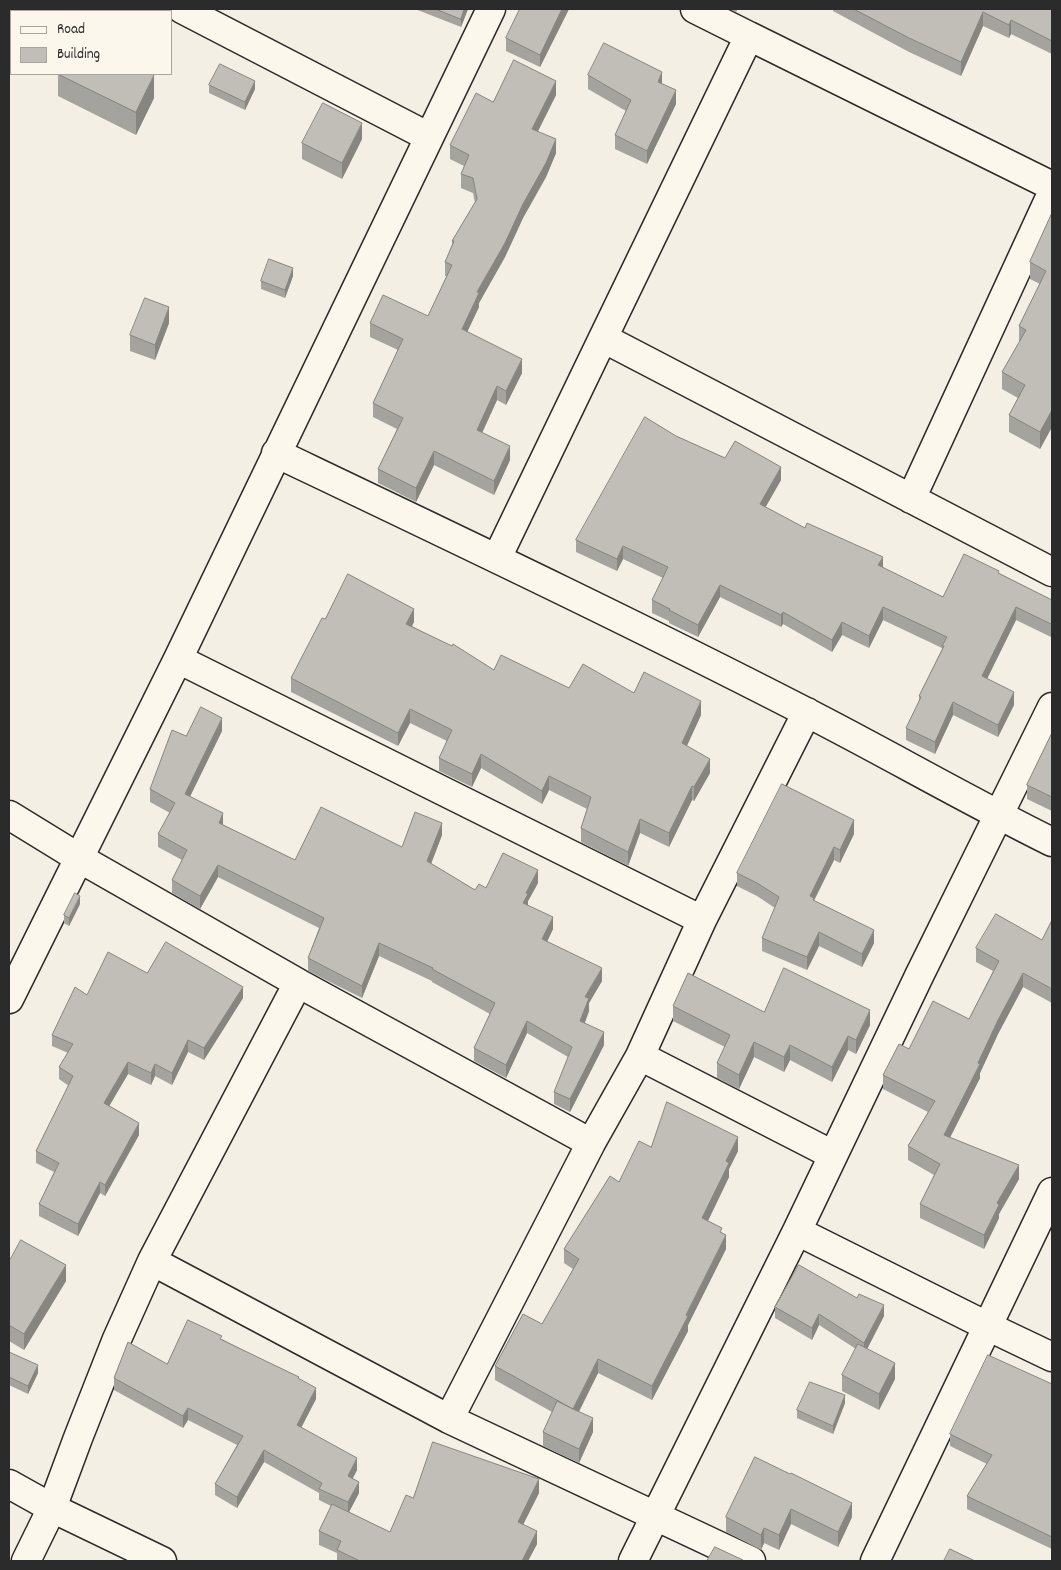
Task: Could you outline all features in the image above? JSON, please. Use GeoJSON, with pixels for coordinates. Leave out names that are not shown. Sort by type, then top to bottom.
{"type":"FeatureCollection","features":[{"type":"Feature","properties":{"kind":"street"},"geometry":{"type":"LineString","coordinates":[[182,9],[429,137]]}},
{"type":"Feature","properties":{"kind":"street"},"geometry":{"type":"LineString","coordinates":[[9,999],[178,659],[491,9]]}},
{"type":"Feature","properties":{"kind":"street"},"geometry":{"type":"LineString","coordinates":[[694,9],[1052,186]]}},
{"type":"Feature","properties":{"kind":"street"},"geometry":{"type":"LineString","coordinates":[[496,558],[749,36]]}},
{"type":"Feature","properties":{"kind":"street"},"geometry":{"type":"LineString","coordinates":[[910,499],[1052,193]]}},
{"type":"Feature","properties":{"kind":"street"},"geometry":{"type":"LineString","coordinates":[[603,338],[1052,572]]}},
{"type":"Feature","properties":{"kind":"street"},"geometry":{"type":"LineString","coordinates":[[276,453],[496,558],[807,712],[998,816],[1052,842]]}},
{"type":"Feature","properties":{"kind":"street"},"geometry":{"type":"LineString","coordinates":[[178,659],[702,920]]}},
{"type":"Feature","properties":{"kind":"street"},"geometry":{"type":"LineString","coordinates":[[633,1561],[797,1231],[1052,707]]}},
{"type":"Feature","properties":{"kind":"street"},"geometry":{"type":"LineString","coordinates":[[449,1418],[591,1143],[640,1056],[702,920],[807,712]]}},
{"type":"Feature","properties":{"kind":"street"},"geometry":{"type":"LineString","coordinates":[[9,815],[79,858],[298,983],[591,1143]]}},
{"type":"Feature","properties":{"kind":"street"},"geometry":{"type":"LineString","coordinates":[[26,1561],[52,1508],[114,1348],[152,1261],[298,983]]}},
{"type":"Feature","properties":{"kind":"street"},"geometry":{"type":"LineString","coordinates":[[640,1056],[833,1155]]}},
{"type":"Feature","properties":{"kind":"street"},"geometry":{"type":"LineString","coordinates":[[875,1561],[1052,1192]]}},
{"type":"Feature","properties":{"kind":"street"},"geometry":{"type":"LineString","coordinates":[[797,1231],[1052,1357]]}},
{"type":"Feature","properties":{"kind":"street"},"geometry":{"type":"LineString","coordinates":[[152,1261],[449,1418],[751,1561]]}},
{"type":"Feature","properties":{"kind":"street"},"geometry":{"type":"LineString","coordinates":[[9,1484],[52,1508],[162,1561]]}},
{"type":"Feature","properties":{"kind":"building"},"geometry":{"type":"Polygon","coordinates":[[[436,9],[464,9],[461,19],[436,9]]]}},
{"type":"Feature","properties":{"kind":"building"},"geometry":{"type":"Polygon","coordinates":[[[520,9],[562,9],[540,55],[506,38],[520,9]]]}},
{"type":"Feature","properties":{"kind":"building"},"geometry":{"type":"Polygon","coordinates":[[[854,9],[1052,9],[1052,41],[1011,20],[1009,25],[983,12],[961,62],[909,38],[854,9]]]}},
{"type":"Feature","properties":{"kind":"building"},"geometry":{"type":"Polygon","coordinates":[[[604,43],[662,72],[658,82],[676,90],[647,151],[615,135],[631,100],[588,75],[604,43]]]}},
{"type":"Feature","properties":{"kind":"building"},"geometry":{"type":"Polygon","coordinates":[[[514,60],[556,81],[532,129],[556,139],[546,163],[523,204],[505,243],[477,292],[479,293],[462,329],[522,359],[506,391],[497,386],[477,430],[510,446],[494,481],[434,451],[416,488],[378,469],[403,418],[373,403],[403,339],[370,323],[383,295],[428,316],[452,265],[445,262],[454,241],[452,241],[477,199],[473,178],[461,174],[469,155],[450,145],[476,93],[493,102],[514,60]]]}},
{"type":"Feature","properties":{"kind":"building"},"geometry":{"type":"Polygon","coordinates":[[[220,64],[255,81],[245,102],[209,85],[220,64]]]}},
{"type":"Feature","properties":{"kind":"building"},"geometry":{"type":"Polygon","coordinates":[[[60,75],[154,75],[136,112],[60,75]]]}},
{"type":"Feature","properties":{"kind":"building"},"geometry":{"type":"Polygon","coordinates":[[[323,103],[362,123],[342,163],[302,143],[323,103]]]}},
{"type":"Feature","properties":{"kind":"building"},"geometry":{"type":"Polygon","coordinates":[[[1052,213],[1052,410],[1040,432],[1009,415],[1025,385],[1002,372],[1026,330],[1019,326],[1046,271],[1030,262],[1052,213]]]}},
{"type":"Feature","properties":{"kind":"building"},"geometry":{"type":"Polygon","coordinates":[[[269,259],[293,268],[285,290],[261,281],[269,259]]]}},
{"type":"Feature","properties":{"kind":"building"},"geometry":{"type":"Polygon","coordinates":[[[145,298],[169,307],[155,345],[130,335],[145,298]]]}},
{"type":"Feature","properties":{"kind":"building"},"geometry":{"type":"Polygon","coordinates":[[[645,417],[676,436],[725,458],[735,441],[781,467],[760,504],[805,528],[807,523],[883,557],[878,565],[943,597],[964,554],[1052,600],[1051,624],[1016,607],[982,676],[1014,692],[998,725],[953,702],[935,742],[906,728],[947,637],[883,607],[869,636],[842,622],[832,640],[783,612],[781,615],[720,585],[698,625],[652,600],[668,567],[623,546],[617,559],[576,540],[645,417]]]}},
{"type":"Feature","properties":{"kind":"building"},"geometry":{"type":"Polygon","coordinates":[[[348,574],[414,609],[406,624],[452,646],[453,644],[494,670],[501,655],[569,688],[583,664],[634,693],[644,672],[701,701],[682,743],[710,759],[694,787],[692,786],[669,833],[640,819],[628,852],[581,828],[591,797],[549,776],[542,791],[481,754],[472,774],[439,758],[452,730],[410,709],[398,733],[291,678],[322,618],[325,619],[348,574]]]}},
{"type":"Feature","properties":{"kind":"building"},"geometry":{"type":"Polygon","coordinates":[[[201,707],[222,718],[185,794],[223,813],[219,823],[295,860],[321,807],[402,847],[415,812],[442,823],[427,861],[475,890],[479,884],[486,888],[503,853],[538,870],[523,903],[553,917],[542,939],[602,968],[585,997],[589,998],[580,1021],[604,1032],[570,1099],[554,1092],[572,1047],[527,1021],[506,1065],[474,1048],[495,1003],[433,968],[379,943],[362,986],[308,958],[324,918],[218,865],[200,896],[172,880],[187,850],[158,834],[175,803],[150,789],[172,730],[186,736],[201,707]]]}},
{"type":"Feature","properties":{"kind":"building"},"geometry":{"type":"Polygon","coordinates":[[[1052,733],[1052,797],[1027,785],[1052,733]]]}},
{"type":"Feature","properties":{"kind":"building"},"geometry":{"type":"Polygon","coordinates":[[[782,784],[854,820],[840,850],[834,847],[810,896],[814,898],[813,900],[874,930],[862,954],[819,932],[807,957],[762,938],[779,897],[737,873],[782,784]]]}},
{"type":"Feature","properties":{"kind":"building"},"geometry":{"type":"Polygon","coordinates":[[[75,893],[80,896],[69,918],[64,915],[75,893]]]}},
{"type":"Feature","properties":{"kind":"building"},"geometry":{"type":"Polygon","coordinates":[[[996,914],[1042,940],[1052,920],[1052,989],[1023,973],[998,1020],[978,1063],[980,1064],[944,1135],[1019,1165],[997,1203],[999,1205],[984,1235],[920,1204],[940,1164],[908,1146],[935,1101],[883,1075],[899,1044],[909,1049],[933,1001],[969,1019],[999,961],[976,948],[996,914]]]}},
{"type":"Feature","properties":{"kind":"building"},"geometry":{"type":"Polygon","coordinates":[[[166,942],[243,987],[204,1048],[188,1040],[172,1073],[155,1064],[151,1073],[128,1062],[104,1103],[139,1123],[105,1185],[100,1182],[78,1224],[39,1204],[59,1163],[36,1151],[73,1076],[59,1067],[73,1044],[52,1035],[75,987],[87,995],[108,952],[147,973],[166,942]]]}},
{"type":"Feature","properties":{"kind":"building"},"geometry":{"type":"Polygon","coordinates":[[[784,968],[870,1010],[856,1040],[848,1036],[832,1067],[790,1045],[784,1057],[754,1042],[739,1075],[717,1063],[730,1035],[673,1006],[688,973],[764,1012],[784,968]]]}},
{"type":"Feature","properties":{"kind":"building"},"geometry":{"type":"Polygon","coordinates":[[[667,1102],[738,1137],[726,1161],[729,1163],[702,1218],[722,1228],[720,1232],[726,1235],[686,1315],[688,1316],[652,1386],[598,1359],[573,1409],[495,1366],[523,1314],[542,1324],[579,1259],[564,1249],[610,1176],[619,1182],[639,1141],[651,1147],[667,1102]]]}},
{"type":"Feature","properties":{"kind":"building"},"geometry":{"type":"Polygon","coordinates":[[[21,1240],[66,1265],[24,1334],[9,1325],[9,1262],[21,1240]]]}},
{"type":"Feature","properties":{"kind":"building"},"geometry":{"type":"Polygon","coordinates":[[[799,1265],[857,1298],[859,1294],[884,1305],[864,1343],[819,1314],[812,1328],[775,1307],[799,1265]]]}},
{"type":"Feature","properties":{"kind":"building"},"geometry":{"type":"Polygon","coordinates":[[[188,1320],[222,1336],[220,1339],[299,1377],[316,1388],[297,1425],[357,1458],[348,1476],[359,1482],[348,1502],[319,1489],[322,1483],[264,1450],[237,1497],[215,1484],[243,1436],[188,1408],[183,1416],[114,1378],[128,1342],[167,1364],[188,1320]]]}},
{"type":"Feature","properties":{"kind":"building"},"geometry":{"type":"Polygon","coordinates":[[[858,1344],[895,1363],[879,1394],[842,1375],[858,1344]]]}},
{"type":"Feature","properties":{"kind":"building"},"geometry":{"type":"Polygon","coordinates":[[[9,1352],[38,1365],[28,1386],[9,1377],[9,1352]]]}},
{"type":"Feature","properties":{"kind":"building"},"geometry":{"type":"Polygon","coordinates":[[[988,1355],[1052,1384],[1052,1537],[967,1496],[992,1455],[950,1434],[988,1355]]]}},
{"type":"Feature","properties":{"kind":"building"},"geometry":{"type":"Polygon","coordinates":[[[810,1382],[845,1395],[833,1426],[797,1410],[810,1382]]]}},
{"type":"Feature","properties":{"kind":"building"},"geometry":{"type":"Polygon","coordinates":[[[557,1401],[593,1418],[579,1449],[543,1432],[557,1401]]]}},
{"type":"Feature","properties":{"kind":"building"},"geometry":{"type":"Polygon","coordinates":[[[433,1442],[539,1479],[518,1522],[537,1531],[522,1561],[360,1561],[337,1550],[341,1541],[319,1531],[332,1504],[390,1532],[406,1495],[413,1498],[433,1442]]]}},
{"type":"Feature","properties":{"kind":"building"},"geometry":{"type":"Polygon","coordinates":[[[755,1457],[852,1503],[838,1532],[791,1509],[779,1535],[764,1528],[761,1535],[726,1517],[755,1457]]]}},
{"type":"Feature","properties":{"kind":"building"},"geometry":{"type":"Polygon","coordinates":[[[715,1547],[743,1560],[707,1561],[715,1547]]]}},
{"type":"Feature","properties":{"kind":"building"},"geometry":{"type":"Polygon","coordinates":[[[950,1549],[975,1561],[944,1561],[950,1549]]]}}]}
